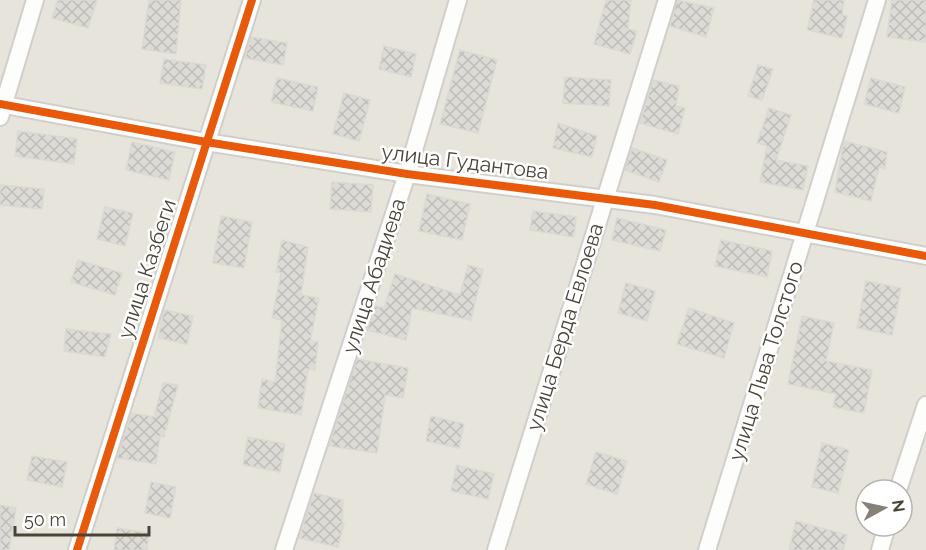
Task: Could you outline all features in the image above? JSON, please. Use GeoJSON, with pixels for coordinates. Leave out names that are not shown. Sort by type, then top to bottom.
{"type":"FeatureCollection","features":[{"type":"Feature","properties":{"kind":"street"},"geometry":{"type":"LineString","coordinates":[[1,108],[35,0]]}},
{"type":"Feature","properties":{"kind":"street","name":"улица Казбеги"},"geometry":{"type":"LineString","coordinates":[[77,550],[252,0]]}},
{"type":"Feature","properties":{"kind":"street","name":"улица Абадиева"},"geometry":{"type":"LineString","coordinates":[[284,550],[407,174],[458,0]]}},
{"type":"Feature","properties":{"kind":"street","name":"улица Берда Евлоева"},"geometry":{"type":"LineString","coordinates":[[496,550],[667,0]]}},
{"type":"Feature","properties":{"kind":"street","name":"улица Льва Толстого"},"geometry":{"type":"LineString","coordinates":[[707,550],[877,0]]}},
{"type":"Feature","properties":{"kind":"street","name":"улица Гудантова"},"geometry":{"type":"LineString","coordinates":[[1,108],[407,174],[605,198],[926,256]]}},
{"type":"Feature","properties":{"kind":"street"},"geometry":{"type":"LineString","coordinates":[[902,478],[926,405]]}},
{"type":"Feature","properties":{"kind":"shaded area"},"geometry":{"type":"Polygon","coordinates":[[[0,0],[926,0],[926,550],[0,550],[0,0]]]}},
{"type":"Feature","properties":{"kind":"building"},"geometry":{"type":"Polygon","coordinates":[[[58,0],[97,0],[88,28],[52,18],[58,0]]]}},
{"type":"Feature","properties":{"kind":"building"},"geometry":{"type":"Polygon","coordinates":[[[149,0],[181,0],[176,54],[142,49],[149,0]]]}},
{"type":"Feature","properties":{"kind":"building"},"geometry":{"type":"Polygon","coordinates":[[[606,0],[631,0],[628,29],[637,31],[630,54],[594,44],[606,0]]]}},
{"type":"Feature","properties":{"kind":"building"},"geometry":{"type":"Polygon","coordinates":[[[677,0],[714,8],[706,37],[670,26],[677,0]]]}},
{"type":"Feature","properties":{"kind":"building"},"geometry":{"type":"Polygon","coordinates":[[[814,0],[844,0],[842,15],[847,16],[842,38],[807,30],[814,0]]]}},
{"type":"Feature","properties":{"kind":"building"},"geometry":{"type":"Polygon","coordinates":[[[892,0],[926,0],[926,42],[887,37],[892,0]]]}},
{"type":"Feature","properties":{"kind":"building"},"geometry":{"type":"Polygon","coordinates":[[[251,37],[287,43],[283,65],[245,58],[251,37]]]}},
{"type":"Feature","properties":{"kind":"building"},"geometry":{"type":"Polygon","coordinates":[[[384,46],[416,54],[411,77],[379,69],[384,46]]]}},
{"type":"Feature","properties":{"kind":"building"},"geometry":{"type":"Polygon","coordinates":[[[460,50],[497,60],[478,133],[440,124],[460,50]]]}},
{"type":"Feature","properties":{"kind":"building"},"geometry":{"type":"Polygon","coordinates":[[[164,59],[206,65],[202,89],[160,83],[164,59]]]}},
{"type":"Feature","properties":{"kind":"building"},"geometry":{"type":"Polygon","coordinates":[[[758,65],[773,69],[762,100],[748,96],[758,65]]]}},
{"type":"Feature","properties":{"kind":"building"},"geometry":{"type":"Polygon","coordinates":[[[565,77],[611,80],[609,106],[563,103],[565,77]]]}},
{"type":"Feature","properties":{"kind":"building"},"geometry":{"type":"Polygon","coordinates":[[[277,78],[318,87],[313,111],[271,102],[277,78]]]}},
{"type":"Feature","properties":{"kind":"building"},"geometry":{"type":"Polygon","coordinates":[[[871,78],[905,87],[899,113],[864,104],[871,78]]]}},
{"type":"Feature","properties":{"kind":"building"},"geometry":{"type":"Polygon","coordinates":[[[653,80],[679,86],[676,106],[685,108],[678,134],[640,123],[653,80]]]}},
{"type":"Feature","properties":{"kind":"building"},"geometry":{"type":"Polygon","coordinates":[[[344,93],[370,100],[359,141],[333,134],[344,93]]]}},
{"type":"Feature","properties":{"kind":"building"},"geometry":{"type":"Polygon","coordinates":[[[769,108],[791,115],[776,160],[808,166],[803,190],[760,182],[767,146],[757,143],[769,108]]]}},
{"type":"Feature","properties":{"kind":"building"},"geometry":{"type":"Polygon","coordinates":[[[558,123],[597,136],[592,157],[553,148],[558,123]]]}},
{"type":"Feature","properties":{"kind":"building"},"geometry":{"type":"Polygon","coordinates":[[[18,131],[77,139],[74,164],[15,156],[18,131]]]}},
{"type":"Feature","properties":{"kind":"building"},"geometry":{"type":"Polygon","coordinates":[[[844,141],[887,152],[885,169],[879,167],[871,201],[835,192],[844,141]]]}},
{"type":"Feature","properties":{"kind":"building"},"geometry":{"type":"Polygon","coordinates":[[[132,142],[175,152],[169,180],[126,170],[132,142]]]}},
{"type":"Feature","properties":{"kind":"building"},"geometry":{"type":"Polygon","coordinates":[[[632,148],[667,160],[659,182],[625,170],[632,148]]]}},
{"type":"Feature","properties":{"kind":"building"},"geometry":{"type":"Polygon","coordinates":[[[332,182],[373,185],[371,212],[330,209],[332,182]]]}},
{"type":"Feature","properties":{"kind":"building"},"geometry":{"type":"Polygon","coordinates":[[[0,185],[44,189],[42,209],[0,205],[0,185]]]}},
{"type":"Feature","properties":{"kind":"building"},"geometry":{"type":"Polygon","coordinates":[[[427,194],[470,204],[462,240],[419,231],[427,194]]]}},
{"type":"Feature","properties":{"kind":"building"},"geometry":{"type":"Polygon","coordinates":[[[105,207],[133,213],[125,246],[97,239],[105,207]]]}},
{"type":"Feature","properties":{"kind":"building"},"geometry":{"type":"Polygon","coordinates":[[[533,211],[576,217],[574,237],[530,230],[533,211]]]}},
{"type":"Feature","properties":{"kind":"building"},"geometry":{"type":"Polygon","coordinates":[[[221,216],[252,222],[244,268],[213,263],[221,216]]]}},
{"type":"Feature","properties":{"kind":"building"},"geometry":{"type":"Polygon","coordinates":[[[617,218],[666,230],[660,251],[612,240],[617,218]]]}},
{"type":"Feature","properties":{"kind":"building"},"geometry":{"type":"Polygon","coordinates":[[[282,240],[308,247],[301,295],[319,298],[310,341],[318,342],[315,370],[308,369],[301,415],[258,408],[262,379],[275,382],[282,320],[272,318],[281,273],[276,272],[282,240]]]}},
{"type":"Feature","properties":{"kind":"building"},"geometry":{"type":"Polygon","coordinates":[[[721,240],[772,251],[767,277],[715,266],[721,240]]]}},
{"type":"Feature","properties":{"kind":"building"},"geometry":{"type":"Polygon","coordinates":[[[78,260],[122,273],[115,295],[71,282],[78,260]]]}},
{"type":"Feature","properties":{"kind":"building"},"geometry":{"type":"Polygon","coordinates":[[[468,265],[483,269],[471,320],[412,308],[406,340],[367,330],[375,306],[384,308],[395,274],[460,295],[468,265]]]}},
{"type":"Feature","properties":{"kind":"building"},"geometry":{"type":"Polygon","coordinates":[[[866,281],[901,288],[892,335],[857,328],[866,281]]]}},
{"type":"Feature","properties":{"kind":"building"},"geometry":{"type":"Polygon","coordinates":[[[626,283],[655,291],[647,321],[618,313],[626,283]]]}},
{"type":"Feature","properties":{"kind":"building"},"geometry":{"type":"Polygon","coordinates":[[[689,308],[734,323],[724,358],[677,344],[689,308]]]}},
{"type":"Feature","properties":{"kind":"building"},"geometry":{"type":"Polygon","coordinates":[[[164,310],[193,316],[187,344],[158,338],[164,310]]]}},
{"type":"Feature","properties":{"kind":"building"},"geometry":{"type":"Polygon","coordinates":[[[802,316],[834,323],[826,361],[872,370],[864,413],[833,407],[836,394],[788,384],[802,316]]]}},
{"type":"Feature","properties":{"kind":"building"},"geometry":{"type":"Polygon","coordinates":[[[66,329],[111,334],[105,357],[64,351],[66,329]]]}},
{"type":"Feature","properties":{"kind":"building"},"geometry":{"type":"Polygon","coordinates":[[[357,359],[408,368],[403,398],[385,395],[377,453],[329,446],[357,359]]]}},
{"type":"Feature","properties":{"kind":"building"},"geometry":{"type":"Polygon","coordinates":[[[163,383],[178,385],[164,437],[160,436],[156,464],[117,458],[132,413],[154,417],[163,383]]]}},
{"type":"Feature","properties":{"kind":"building"},"geometry":{"type":"Polygon","coordinates":[[[431,416],[464,424],[459,448],[426,441],[431,416]]]}},
{"type":"Feature","properties":{"kind":"building"},"geometry":{"type":"Polygon","coordinates":[[[248,437],[285,444],[280,472],[243,465],[248,437]]]}},
{"type":"Feature","properties":{"kind":"building"},"geometry":{"type":"Polygon","coordinates":[[[822,443],[849,450],[838,493],[812,487],[822,443]]]}},
{"type":"Feature","properties":{"kind":"building"},"geometry":{"type":"Polygon","coordinates":[[[596,452],[627,461],[617,494],[586,484],[596,452]]]}},
{"type":"Feature","properties":{"kind":"building"},"geometry":{"type":"Polygon","coordinates":[[[32,456],[67,462],[62,487],[27,480],[32,456]]]}},
{"type":"Feature","properties":{"kind":"building"},"geometry":{"type":"Polygon","coordinates":[[[457,465],[494,474],[488,499],[451,491],[457,465]]]}},
{"type":"Feature","properties":{"kind":"building"},"geometry":{"type":"Polygon","coordinates":[[[151,482],[176,487],[170,518],[145,513],[151,482]]]}},
{"type":"Feature","properties":{"kind":"building"},"geometry":{"type":"Polygon","coordinates":[[[314,493],[343,500],[342,523],[344,523],[338,547],[299,538],[314,493]]]}},
{"type":"Feature","properties":{"kind":"building"},"geometry":{"type":"Polygon","coordinates":[[[0,505],[16,508],[9,550],[0,550],[0,505]]]}},
{"type":"Feature","properties":{"kind":"building"},"geometry":{"type":"Polygon","coordinates":[[[796,521],[847,535],[843,550],[789,550],[796,521]]]}},
{"type":"Feature","properties":{"kind":"building"},"geometry":{"type":"Polygon","coordinates":[[[117,528],[149,533],[147,550],[114,550],[117,528]]]}},
{"type":"Feature","properties":{"kind":"cycle path"},"geometry":{"type":"LineString","coordinates":[[77,550],[252,0]]}},
{"type":"Feature","properties":{"kind":"cycle path"},"geometry":{"type":"LineString","coordinates":[[0,104],[206,142],[407,174],[655,205],[926,256]]}}]}
